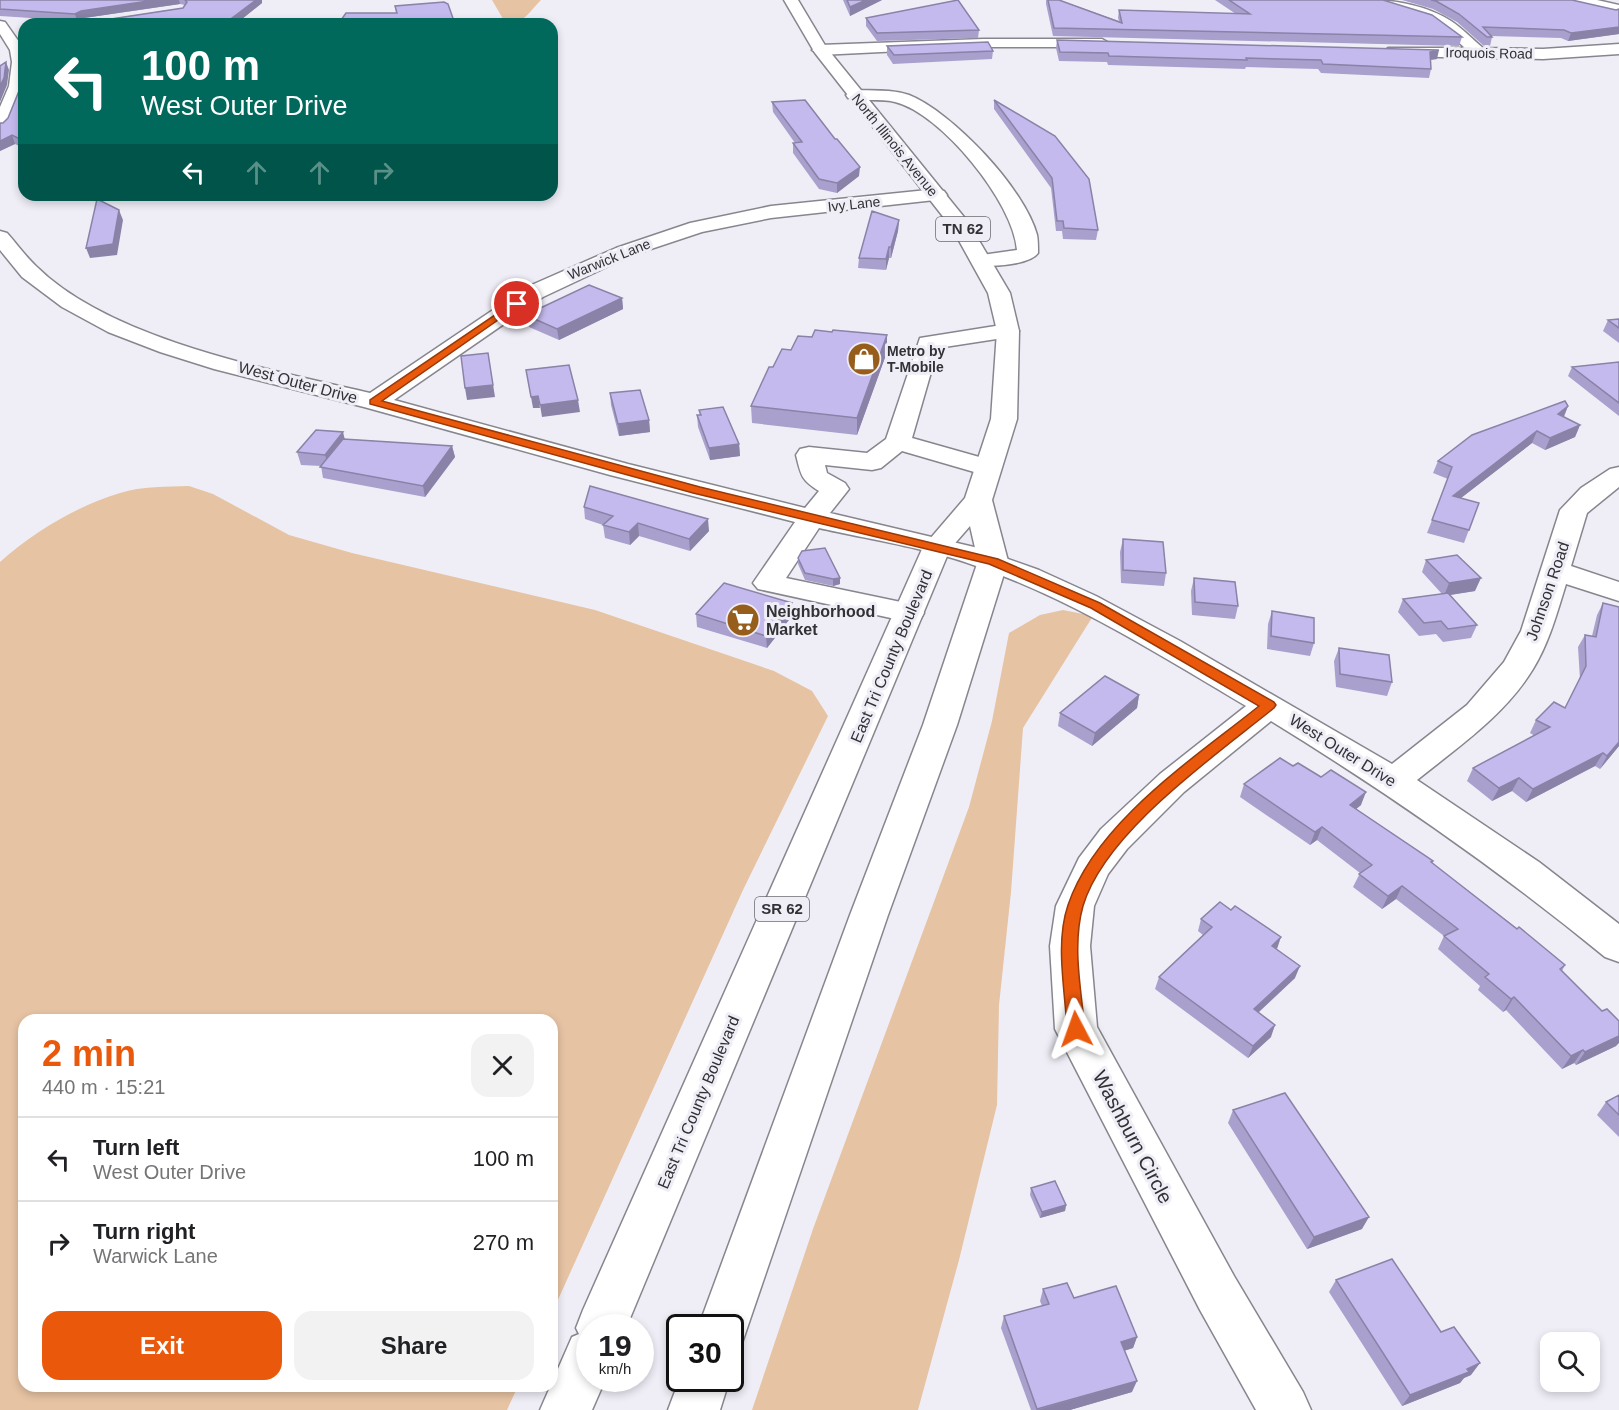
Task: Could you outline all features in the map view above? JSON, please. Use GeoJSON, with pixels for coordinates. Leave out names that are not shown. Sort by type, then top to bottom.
{"type":"FeatureCollection","features":[{"type":"Feature","properties":{"kind":"main road","name":"North Illinois Avenue"},"geometry":{"type":"LineString","coordinates":[[791,0],[820,50],[961,226],[999,293],[1008,331],[1004,419],[983,484]]}},
{"type":"Feature","properties":{"kind":"main road"},"geometry":{"type":"LineString","coordinates":[[1377,0],[1436,18],[1448,25],[1479,53]]}},
{"type":"Feature","properties":{"kind":"main road"},"geometry":{"type":"LineString","coordinates":[[1579,0],[1619,9]]}},
{"type":"Feature","properties":{"kind":"main road"},"geometry":{"type":"LineString","coordinates":[[11,31],[18,51]]}},
{"type":"Feature","properties":{"kind":"main road"},"geometry":{"type":"LineString","coordinates":[[820,50],[982,43],[1120,43]]}},
{"type":"Feature","properties":{"kind":"main road","name":"Iroquois Road"},"geometry":{"type":"LineString","coordinates":[[1378,50],[1573,53],[1619,49]]}},
{"type":"Feature","properties":{"kind":"main road"},"geometry":{"type":"LineString","coordinates":[[0,125],[18,92]]}},
{"type":"Feature","properties":{"kind":"main road"},"geometry":{"type":"LineString","coordinates":[[854,95],[901,98],[939,118],[955,132],[1010,198],[1024,227],[1029,246],[1028,253],[1021,256],[982,260]]}},
{"type":"Feature","properties":{"kind":"main road","name":"Ivy Lane"},"geometry":{"type":"LineString","coordinates":[[771,212],[937,195]]}},
{"type":"Feature","properties":{"kind":"main road","name":"Warwick Lane"},"geometry":{"type":"LineString","coordinates":[[374,402],[535,292],[568,275],[622,252],[698,227],[771,212]]}},
{"type":"Feature","properties":{"kind":"main road","name":"West Outer Drive"},"geometry":{"type":"LineString","coordinates":[[0,237],[8,250],[39,282],[86,312],[150,340],[241,368],[697,490],[993,561],[1095,606],[1269,705],[1393,781],[1494,849],[1619,946]]}},
{"type":"Feature","properties":{"kind":"main road"},"geometry":{"type":"LineString","coordinates":[[909,613],[768,583],[812,517],[835,489],[869,477],[872,462],[898,442],[928,343],[1008,331]]}},
{"type":"Feature","properties":{"kind":"main road"},"geometry":{"type":"LineString","coordinates":[[728,1314],[869,915],[940,725],[993,561],[983,484],[898,442],[811,434],[805,441],[815,477],[835,489]]}},
{"type":"Feature","properties":{"kind":"main road"},"geometry":{"type":"LineString","coordinates":[[809,455],[872,462]]}},
{"type":"Feature","properties":{"kind":"main road","name":"Johnson Road"},"geometry":{"type":"LineString","coordinates":[[1393,781],[1479,713],[1518,667],[1536,631],[1574,510],[1591,494],[1619,475]]}},
{"type":"Feature","properties":{"kind":"main road","name":"East Tri County Boulevard"},"geometry":{"type":"LineString","coordinates":[[607,1314],[937,547],[983,484]]}},
{"type":"Feature","properties":{"kind":"main road"},"geometry":{"type":"LineString","coordinates":[[1554,570],[1619,592]]}},
{"type":"Feature","properties":{"kind":"main road","name":"Washburn Circle"},"geometry":{"type":"LineString","coordinates":[[1269,705],[1172,783],[1114,838],[1092,868],[1075,906],[1070,946],[1076,1029],[1217,1293],[1285,1410]]}},
{"type":"Feature","properties":{"kind":"main road"},"geometry":{"type":"LineString","coordinates":[[566,1410],[576,1387]]}},
{"type":"Feature","properties":{"kind":"main road"},"geometry":{"type":"LineString","coordinates":[[694,1410],[700,1392]]}},
{"type":"Feature","properties":{"kind":"shaded area"},"geometry":{"type":"Polygon","coordinates":[[[492,0],[541,0],[523,18],[502,18],[492,0]]]}},
{"type":"Feature","properties":{"kind":"shaded area"},"geometry":{"type":"Polygon","coordinates":[[[189,486],[213,494],[289,535],[352,553],[595,610],[774,671],[812,691],[828,716],[743,890],[558,1300],[558,1014],[18,1014],[18,1392],[515,1392],[507,1410],[0,1410],[0,562],[41,530],[88,505],[120,493],[154,487],[189,486]]]}},
{"type":"Feature","properties":{"kind":"shaded area"},"geometry":{"type":"Polygon","coordinates":[[[1063,610],[1093,616],[1023,728],[1011,892],[999,1005],[997,1105],[959,1260],[918,1410],[752,1410],[813,1229],[969,807],[992,721],[1009,633],[1040,615],[1063,610]]]}},
{"type":"Feature","properties":{"kind":"building"},"geometry":{"type":"Polygon","coordinates":[[[0,0],[155,0],[81,11],[75,14],[0,9],[0,0]]]}},
{"type":"Feature","properties":{"kind":"building"},"geometry":{"type":"Polygon","coordinates":[[[185,0],[256,0],[232,18],[118,18],[183,8],[187,2],[185,0]]]}},
{"type":"Feature","properties":{"kind":"building"},"geometry":{"type":"Polygon","coordinates":[[[847,0],[866,0],[850,7],[847,0]]]}},
{"type":"Feature","properties":{"kind":"building"},"geometry":{"type":"Polygon","coordinates":[[[958,0],[979,30],[877,33],[866,18],[958,0]]]}},
{"type":"Feature","properties":{"kind":"building"},"geometry":{"type":"Polygon","coordinates":[[[1048,0],[1059,0],[1122,23],[1119,10],[1250,14],[1229,0],[1383,0],[1432,15],[1462,37],[1054,28],[1048,0]]]}},
{"type":"Feature","properties":{"kind":"building"},"geometry":{"type":"Polygon","coordinates":[[[1431,0],[1572,0],[1619,9],[1619,27],[1571,33],[1564,30],[1483,27],[1492,37],[1487,37],[1459,14],[1431,0]]]}},
{"type":"Feature","properties":{"kind":"building"},"geometry":{"type":"Polygon","coordinates":[[[444,2],[448,4],[453,18],[342,18],[346,13],[397,13],[395,6],[444,2]]]}},
{"type":"Feature","properties":{"kind":"building"},"geometry":{"type":"Polygon","coordinates":[[[1057,40],[1439,50],[1430,52],[1431,69],[1323,64],[1321,60],[1109,56],[1108,53],[1060,52],[1057,40]]]}},
{"type":"Feature","properties":{"kind":"building"},"geometry":{"type":"Polygon","coordinates":[[[988,42],[993,51],[894,55],[887,46],[988,42]]]}},
{"type":"Feature","properties":{"kind":"building"},"geometry":{"type":"Polygon","coordinates":[[[6,62],[4,78],[0,86],[0,66],[6,62]]]}},
{"type":"Feature","properties":{"kind":"building"},"geometry":{"type":"Polygon","coordinates":[[[18,93],[18,138],[12,135],[0,141],[0,123],[8,118],[18,93]]]}},
{"type":"Feature","properties":{"kind":"building"},"geometry":{"type":"Polygon","coordinates":[[[805,100],[860,167],[837,183],[819,179],[793,143],[802,142],[772,102],[805,100]]]}},
{"type":"Feature","properties":{"kind":"building"},"geometry":{"type":"Polygon","coordinates":[[[994,100],[1055,136],[1089,179],[1098,230],[1064,228],[1063,221],[1057,221],[1052,178],[994,100]]]}},
{"type":"Feature","properties":{"kind":"building"},"geometry":{"type":"Polygon","coordinates":[[[97,201],[119,210],[113,244],[86,248],[97,201]]]}},
{"type":"Feature","properties":{"kind":"building"},"geometry":{"type":"Polygon","coordinates":[[[872,211],[899,220],[886,259],[859,258],[872,211]]]}},
{"type":"Feature","properties":{"kind":"building"},"geometry":{"type":"Polygon","coordinates":[[[589,285],[622,298],[557,329],[528,316],[535,313],[532,312],[589,285]]]}},
{"type":"Feature","properties":{"kind":"building"},"geometry":{"type":"Polygon","coordinates":[[[1619,319],[1619,328],[1608,320],[1619,319]]]}},
{"type":"Feature","properties":{"kind":"building"},"geometry":{"type":"Polygon","coordinates":[[[815,330],[887,335],[857,418],[751,406],[769,367],[773,367],[782,349],[791,350],[798,336],[812,337],[815,330]]]}},
{"type":"Feature","properties":{"kind":"building"},"geometry":{"type":"Polygon","coordinates":[[[488,353],[493,385],[465,388],[461,356],[488,353]]]}},
{"type":"Feature","properties":{"kind":"building"},"geometry":{"type":"Polygon","coordinates":[[[1619,362],[1619,403],[1572,367],[1619,362]]]}},
{"type":"Feature","properties":{"kind":"building"},"geometry":{"type":"Polygon","coordinates":[[[569,365],[578,400],[540,405],[538,396],[531,397],[526,370],[569,365]]]}},
{"type":"Feature","properties":{"kind":"building"},"geometry":{"type":"Polygon","coordinates":[[[640,390],[649,420],[618,424],[610,393],[640,390]]]}},
{"type":"Feature","properties":{"kind":"building"},"geometry":{"type":"Polygon","coordinates":[[[1565,401],[1568,406],[1558,414],[1580,425],[1550,438],[1537,431],[1453,496],[1479,503],[1469,530],[1432,520],[1452,467],[1438,461],[1472,435],[1565,401]]]}},
{"type":"Feature","properties":{"kind":"building"},"geometry":{"type":"Polygon","coordinates":[[[723,407],[739,444],[709,448],[697,415],[701,415],[699,410],[723,407]]]}},
{"type":"Feature","properties":{"kind":"building"},"geometry":{"type":"Polygon","coordinates":[[[316,430],[343,432],[325,455],[297,452],[316,430]]]}},
{"type":"Feature","properties":{"kind":"building"},"geometry":{"type":"Polygon","coordinates":[[[343,439],[452,446],[423,486],[320,467],[343,439]]]}},
{"type":"Feature","properties":{"kind":"building"},"geometry":{"type":"Polygon","coordinates":[[[590,486],[708,519],[689,539],[638,523],[629,532],[603,525],[613,516],[584,507],[590,486]]]}},
{"type":"Feature","properties":{"kind":"building"},"geometry":{"type":"Polygon","coordinates":[[[1123,539],[1163,542],[1166,573],[1123,570],[1123,539]]]}},
{"type":"Feature","properties":{"kind":"building"},"geometry":{"type":"Polygon","coordinates":[[[825,548],[840,578],[833,579],[805,573],[798,558],[802,551],[825,548]]]}},
{"type":"Feature","properties":{"kind":"building"},"geometry":{"type":"Polygon","coordinates":[[[1457,555],[1481,578],[1449,583],[1426,560],[1457,555]]]}},
{"type":"Feature","properties":{"kind":"building"},"geometry":{"type":"Polygon","coordinates":[[[1194,578],[1235,582],[1238,606],[1195,602],[1194,578]]]}},
{"type":"Feature","properties":{"kind":"building"},"geometry":{"type":"Polygon","coordinates":[[[724,583],[792,603],[766,636],[696,614],[724,583]]]}},
{"type":"Feature","properties":{"kind":"building"},"geometry":{"type":"Polygon","coordinates":[[[1448,593],[1477,625],[1448,629],[1441,621],[1424,623],[1403,599],[1448,593]]]}},
{"type":"Feature","properties":{"kind":"building"},"geometry":{"type":"Polygon","coordinates":[[[1603,603],[1619,607],[1619,742],[1607,756],[1603,753],[1533,789],[1519,778],[1499,788],[1473,768],[1550,727],[1536,720],[1554,702],[1565,708],[1586,666],[1585,635],[1596,637],[1603,603]]]}},
{"type":"Feature","properties":{"kind":"building"},"geometry":{"type":"Polygon","coordinates":[[[1272,611],[1314,618],[1314,643],[1271,636],[1272,611]]]}},
{"type":"Feature","properties":{"kind":"building"},"geometry":{"type":"Polygon","coordinates":[[[1339,648],[1389,655],[1392,682],[1340,674],[1339,648]]]}},
{"type":"Feature","properties":{"kind":"building"},"geometry":{"type":"Polygon","coordinates":[[[1105,676],[1139,695],[1095,733],[1060,713],[1105,676]]]}},
{"type":"Feature","properties":{"kind":"building"},"geometry":{"type":"Polygon","coordinates":[[[1280,758],[1293,766],[1298,763],[1321,777],[1331,770],[1366,792],[1350,805],[1433,861],[1431,862],[1517,929],[1519,927],[1565,965],[1560,969],[1602,1011],[1607,1009],[1619,1021],[1619,1036],[1571,1056],[1514,997],[1511,999],[1485,977],[1489,974],[1444,936],[1458,929],[1402,886],[1388,896],[1359,874],[1372,865],[1322,827],[1315,832],[1244,784],[1280,758]]]}},
{"type":"Feature","properties":{"kind":"building"},"geometry":{"type":"Polygon","coordinates":[[[1220,902],[1231,910],[1235,906],[1281,937],[1272,946],[1300,966],[1254,1009],[1275,1025],[1253,1046],[1159,977],[1212,927],[1201,919],[1220,902]]]}},
{"type":"Feature","properties":{"kind":"building"},"geometry":{"type":"Polygon","coordinates":[[[1285,1093],[1369,1217],[1314,1237],[1233,1110],[1285,1093]]]}},
{"type":"Feature","properties":{"kind":"building"},"geometry":{"type":"Polygon","coordinates":[[[1619,1095],[1619,1115],[1606,1102],[1619,1095]]]}},
{"type":"Feature","properties":{"kind":"building"},"geometry":{"type":"Polygon","coordinates":[[[1055,1181],[1066,1205],[1042,1212],[1031,1188],[1055,1181]]]}},
{"type":"Feature","properties":{"kind":"building"},"geometry":{"type":"Polygon","coordinates":[[[1392,1259],[1441,1332],[1454,1327],[1480,1363],[1467,1369],[1469,1372],[1410,1395],[1336,1280],[1392,1259]]]}},
{"type":"Feature","properties":{"kind":"building"},"geometry":{"type":"Polygon","coordinates":[[[1067,1283],[1074,1298],[1116,1286],[1137,1337],[1121,1342],[1137,1381],[1037,1409],[1004,1316],[1049,1304],[1043,1289],[1067,1283]]]}},
{"type":"Feature","properties":{"kind":"place","name":"Metro by T-Mobile"},"geometry":{"type":"Point","coordinates":[864,359]}},
{"type":"Feature","properties":{"kind":"place","name":"Neighborhood Market"},"geometry":{"type":"Point","coordinates":[743,620]}},
{"type":"Feature","properties":{"kind":"route"},"geometry":{"type":"LineString","coordinates":[[517,304],[374,402],[697,490],[993,561],[1095,606],[1269,705],[1172,783],[1114,838],[1092,868],[1075,906],[1070,946],[1076,1029]]}}]}
